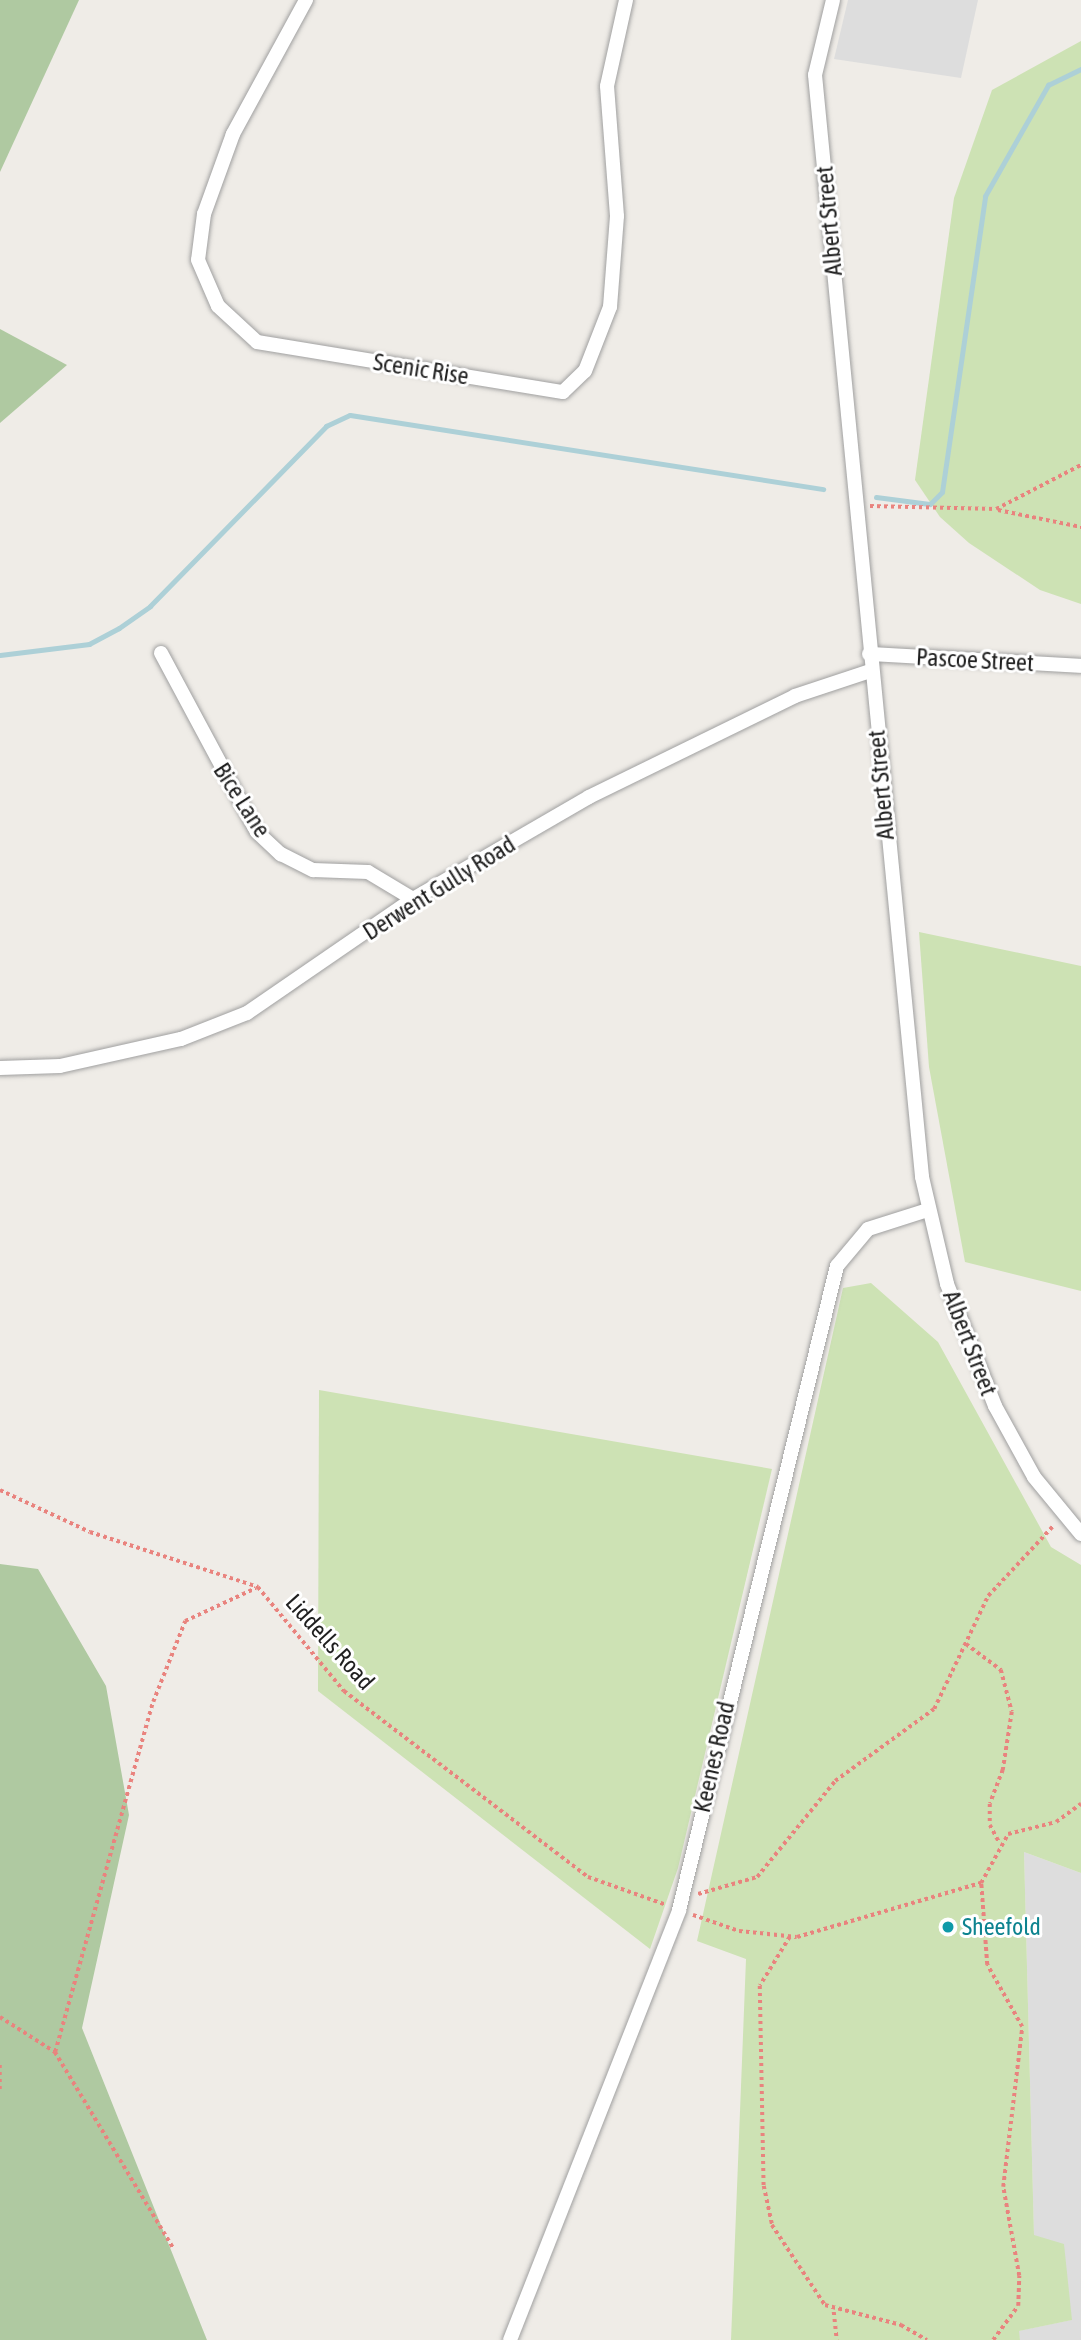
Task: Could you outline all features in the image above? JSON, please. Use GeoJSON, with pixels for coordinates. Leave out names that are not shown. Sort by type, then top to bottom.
{"type":"FeatureCollection","features":[{"type":"Feature","properties":{"kind":"street","name":"Scenic Rise"},"geometry":{"type":"LineString","coordinates":[[306,0],[233,134],[204,214],[198,260],[218,306],[257,342],[563,392],[585,370],[610,307],[617,216],[607,86],[626,0]]}},
{"type":"Feature","properties":{"kind":"street","name":"Albert Street"},"geometry":{"type":"LineString","coordinates":[[833,0],[815,75],[910,1096],[928,1210],[954,1306],[989,1393],[1018,1451],[1063,1516],[1081,1534]]}},
{"type":"Feature","properties":{"kind":"street","name":"Bice Lane"},"geometry":{"type":"LineString","coordinates":[[161,653],[257,832],[281,854],[313,870],[368,872],[413,899]]}},
{"type":"Feature","properties":{"kind":"street","name":"Pascoe Street"},"geometry":{"type":"LineString","coordinates":[[869,654],[1081,666]]}},
{"type":"Feature","properties":{"kind":"street","name":"Derwent Gully Road"},"geometry":{"type":"LineString","coordinates":[[0,1068],[61,1066],[181,1039],[247,1013],[413,899],[589,797],[794,696],[870,671]]}},
{"type":"Feature","properties":{"kind":"street","name":"Keenes Road"},"geometry":{"type":"LineString","coordinates":[[510,2340],[681,1904],[837,1266],[868,1228],[928,1210]]}},
{"type":"Feature","properties":{"kind":"path"},"geometry":{"type":"LineString","coordinates":[[996,509],[1081,465]]}},
{"type":"Feature","properties":{"kind":"path"},"geometry":{"type":"LineString","coordinates":[[856,506],[996,509],[1081,527]]}},
{"type":"Feature","properties":{"kind":"path","name":"Liddells Road"},"geometry":{"type":"LineString","coordinates":[[0,1490],[90,1532],[258,1587],[344,1691],[589,1877],[681,1904],[739,1931],[790,1937]]}},
{"type":"Feature","properties":{"kind":"path"},"geometry":{"type":"LineString","coordinates":[[681,1904],[757,1877],[835,1780],[934,1709],[988,1596],[1063,1516]]}},
{"type":"Feature","properties":{"kind":"path"},"geometry":{"type":"LineString","coordinates":[[55,2052],[153,1702],[185,1621],[258,1587]]}},
{"type":"Feature","properties":{"kind":"path"},"geometry":{"type":"LineString","coordinates":[[966,1644],[1001,1670],[1012,1712],[1003,1770],[990,1804],[990,1825],[999,1842]]}},
{"type":"Feature","properties":{"kind":"path"},"geometry":{"type":"LineString","coordinates":[[993,2340],[1018,2306],[1019,2276],[1003,2187],[1022,2027],[987,1965],[981,1883],[999,1842],[1056,1822],[1081,1804]]}},
{"type":"Feature","properties":{"kind":"path"},"geometry":{"type":"LineString","coordinates":[[837,2340],[834,2312],[802,2276],[766,2207],[760,1986],[767,1965],[790,1937],[981,1883]]}},
{"type":"Feature","properties":{"kind":"path"},"geometry":{"type":"LineString","coordinates":[[0,2017],[55,2052],[174,2249]]}},
{"type":"Feature","properties":{"kind":"path"},"geometry":{"type":"LineString","coordinates":[[0,2065],[0,2092]]}},
{"type":"Feature","properties":{"kind":"path"},"geometry":{"type":"LineString","coordinates":[[834,2312],[901,2325],[927,2340]]}},
{"type":"Feature","properties":{"kind":"shaded area"},"geometry":{"type":"Polygon","coordinates":[[[848,0],[978,0],[961,78],[834,59],[848,0]]]}},
{"type":"Feature","properties":{"kind":"shaded area"},"geometry":{"type":"Polygon","coordinates":[[[1024,1852],[1081,1873],[1081,2340],[1020,2340],[1018,2331],[1071,2320],[1034,2236],[1024,1852]]]}},
{"type":"Feature","properties":{"kind":"green space"},"geometry":{"type":"Polygon","coordinates":[[[0,0],[79,0],[0,172],[0,0]]]}},
{"type":"Feature","properties":{"kind":"green space"},"geometry":{"type":"Polygon","coordinates":[[[1081,41],[1081,604],[1040,590],[969,543],[940,517],[915,480],[954,198],[992,90],[1081,41]]]}},
{"type":"Feature","properties":{"kind":"green space"},"geometry":{"type":"Polygon","coordinates":[[[0,329],[67,365],[0,423],[0,329]]]}},
{"type":"Feature","properties":{"kind":"green space"},"geometry":{"type":"Polygon","coordinates":[[[919,932],[1081,966],[1081,1291],[965,1262],[929,1067],[919,932]]]}},
{"type":"Feature","properties":{"kind":"green space"},"geometry":{"type":"Polygon","coordinates":[[[871,1283],[938,1342],[1051,1547],[1081,1565],[1081,1873],[1024,1852],[1034,2235],[1064,2244],[1072,2320],[1019,2331],[1020,2340],[731,2340],[746,1959],[697,1941],[843,1288],[871,1283]]]}},
{"type":"Feature","properties":{"kind":"green space"},"geometry":{"type":"Polygon","coordinates":[[[319,1390],[772,1469],[678,1868],[650,1949],[318,1691],[319,1390]]]}},
{"type":"Feature","properties":{"kind":"green space"},"geometry":{"type":"Polygon","coordinates":[[[0,1564],[38,1569],[106,1686],[129,1815],[82,2028],[207,2340],[0,2340],[0,1564]]]}},
{"type":"Feature","properties":{"kind":"waterway"},"geometry":{"type":"LineString","coordinates":[[876,497],[930,504],[942,492],[985,196],[1048,85],[1081,69]]}},
{"type":"Feature","properties":{"kind":"waterway"},"geometry":{"type":"LineString","coordinates":[[0,655],[89,644],[119,628],[150,606],[326,426],[350,415],[823,489]]}},
{"type":"Feature","properties":{"kind":"place","name":"Sheefold"},"geometry":{"type":"Point","coordinates":[948,1927]}}]}
